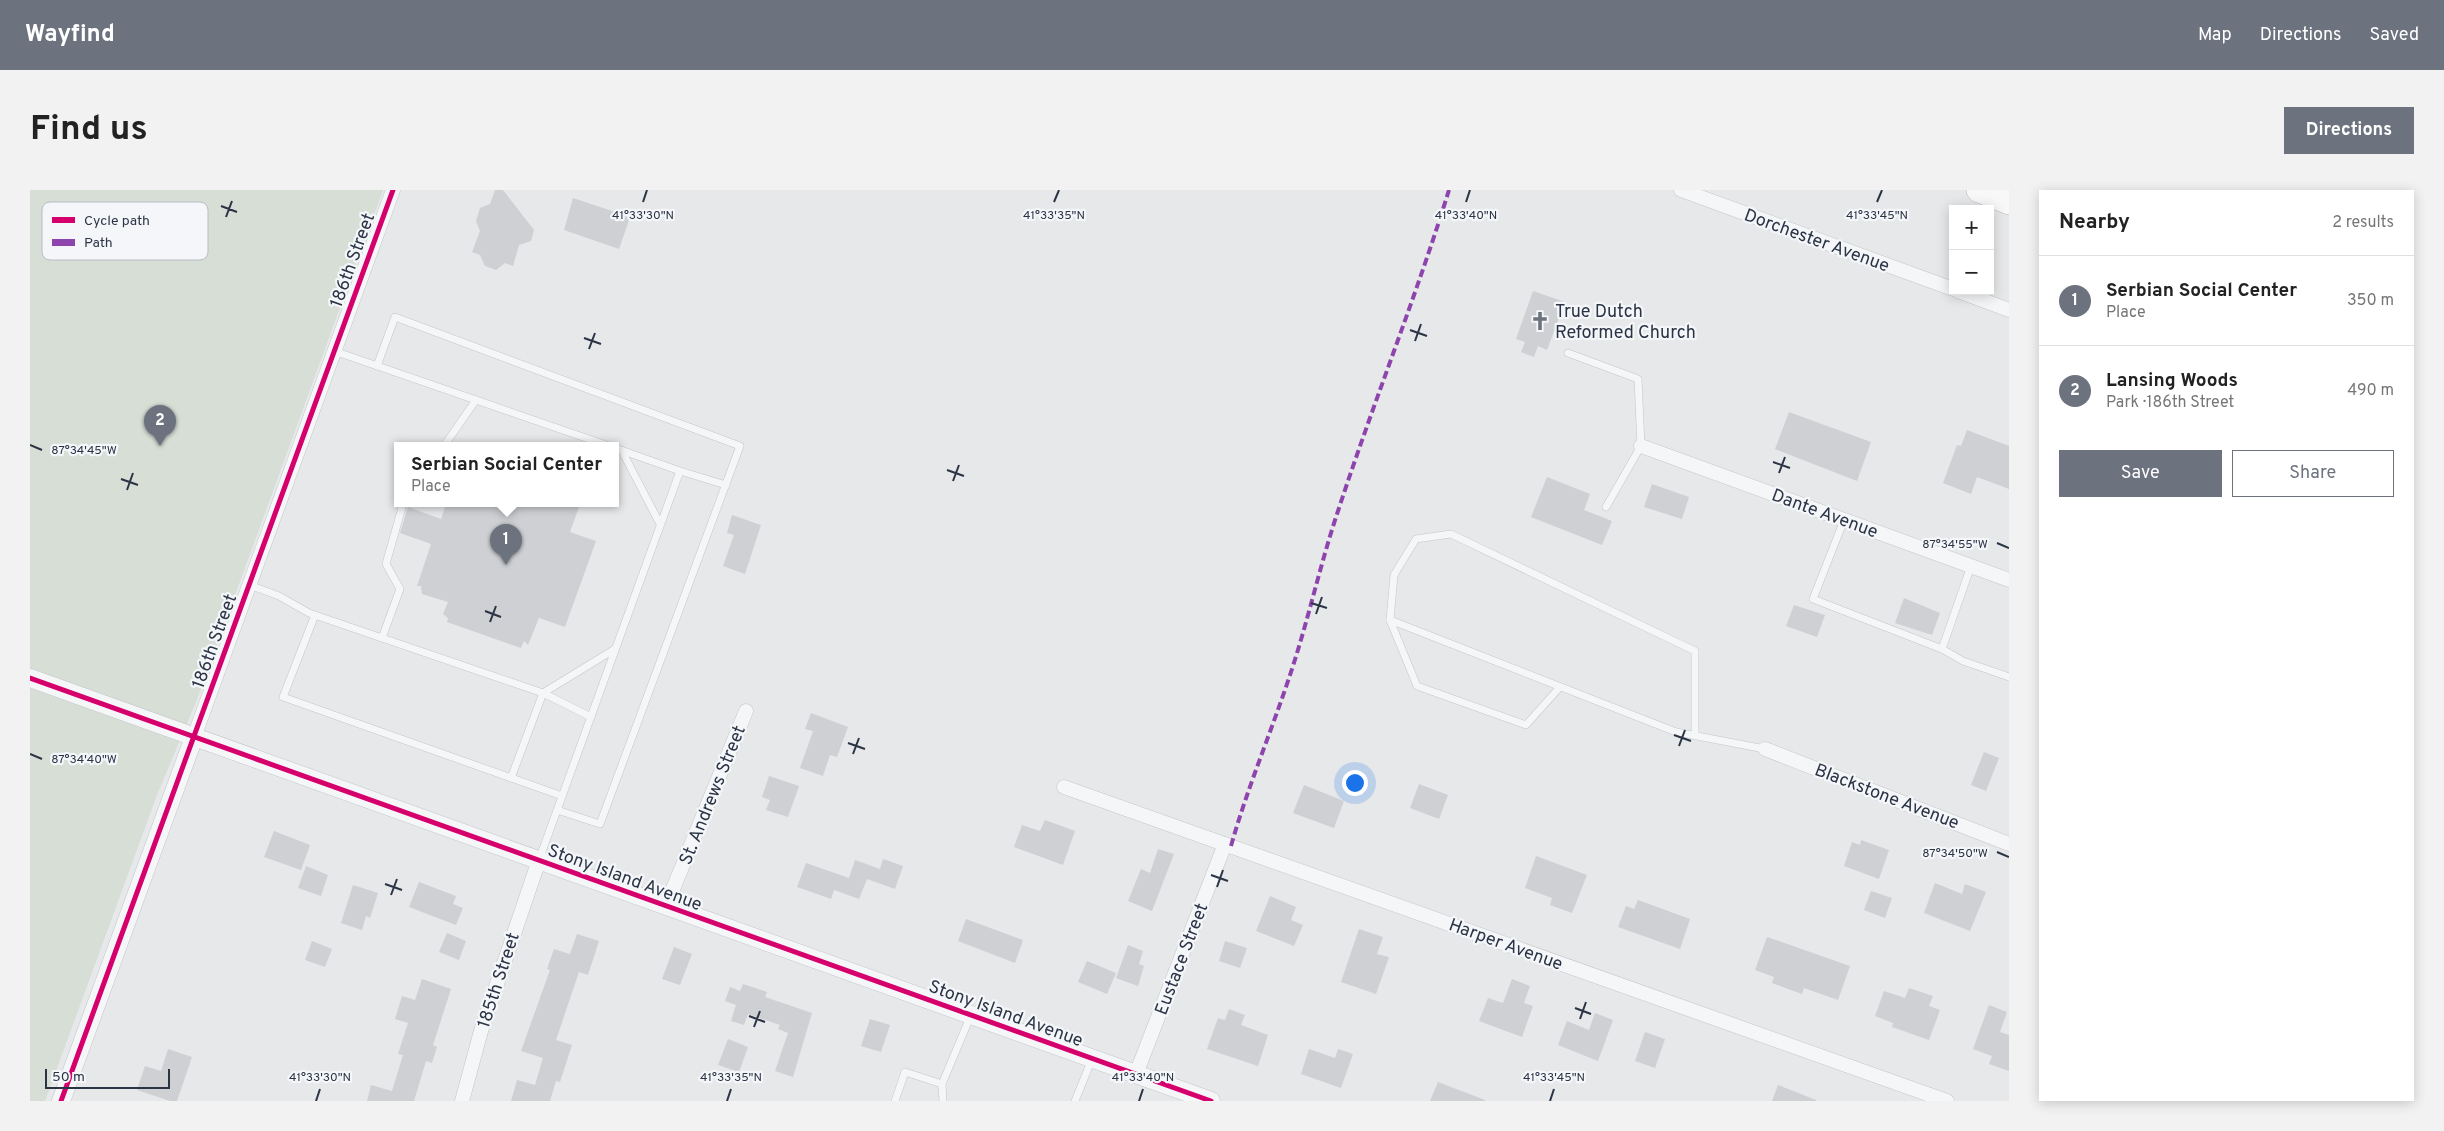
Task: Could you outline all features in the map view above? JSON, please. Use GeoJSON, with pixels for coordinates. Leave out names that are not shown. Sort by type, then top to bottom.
{"type":"FeatureCollection","features":[{"type":"Feature","properties":{"kind":"highway"},"geometry":{"type":"LineString","coordinates":[[1979,190],[2009,202]]}},
{"type":"Feature","properties":{"kind":"street","name":"186th Street"},"geometry":{"type":"LineString","coordinates":[[61,1101],[392,190]]}},
{"type":"Feature","properties":{"kind":"street","name":"Dorchester Avenue"},"geometry":{"type":"LineString","coordinates":[[1681,190],[1949,288]]}},
{"type":"Feature","properties":{"kind":"street"},"geometry":{"type":"LineString","coordinates":[[1969,295],[2009,310]]}},
{"type":"Feature","properties":{"kind":"street","name":"Dante Avenue"},"geometry":{"type":"LineString","coordinates":[[1641,446],[2009,580]]}},
{"type":"Feature","properties":{"kind":"street","name":"Stony Island Avenue"},"geometry":{"type":"LineString","coordinates":[[30,678],[1211,1101]]}},
{"type":"Feature","properties":{"kind":"street","name":"St. Andrews Street"},"geometry":{"type":"LineString","coordinates":[[666,906],[746,711]]}},
{"type":"Feature","properties":{"kind":"street","name":"Blackstone Avenue"},"geometry":{"type":"LineString","coordinates":[[1765,749],[2009,844]]}},
{"type":"Feature","properties":{"kind":"street","name":"Harper Avenue"},"geometry":{"type":"LineString","coordinates":[[1064,787],[1947,1101]]}},
{"type":"Feature","properties":{"kind":"street","name":"Eustace Street"},"geometry":{"type":"LineString","coordinates":[[1136,1074],[1225,844]]}},
{"type":"Feature","properties":{"kind":"street","name":"185th Street"},"geometry":{"type":"LineString","coordinates":[[462,1101],[481,1031],[538,860]]}},
{"type":"Feature","properties":{"kind":"lane"},"geometry":{"type":"LineString","coordinates":[[377,366],[395,318],[740,446],[600,824],[557,810]]}},
{"type":"Feature","properties":{"kind":"lane"},"geometry":{"type":"LineString","coordinates":[[334,351],[597,442]]}},
{"type":"Feature","properties":{"kind":"lane"},"geometry":{"type":"LineString","coordinates":[[1568,353],[1638,379],[1641,446],[1606,508]]}},
{"type":"Feature","properties":{"kind":"lane"},"geometry":{"type":"LineString","coordinates":[[447,442],[476,400]]}},
{"type":"Feature","properties":{"kind":"lane"},"geometry":{"type":"LineString","coordinates":[[619,450],[726,485]]}},
{"type":"Feature","properties":{"kind":"lane"},"geometry":{"type":"LineString","coordinates":[[619,452],[660,524]]}},
{"type":"Feature","properties":{"kind":"lane"},"geometry":{"type":"LineString","coordinates":[[538,860],[680,471]]}},
{"type":"Feature","properties":{"kind":"lane"},"geometry":{"type":"LineString","coordinates":[[382,638],[400,588],[386,564],[402,507]]}},
{"type":"Feature","properties":{"kind":"lane"},"geometry":{"type":"LineString","coordinates":[[1844,520],[1813,600],[1942,649],[1963,662],[2009,677]]}},
{"type":"Feature","properties":{"kind":"lane"},"geometry":{"type":"LineString","coordinates":[[1560,687],[1526,725],[1417,686],[1390,620],[1394,575],[1416,538],[1451,534],[1694,651],[1694,735]]}},
{"type":"Feature","properties":{"kind":"lane"},"geometry":{"type":"LineString","coordinates":[[1942,649],[1971,566]]}},
{"type":"Feature","properties":{"kind":"lane"},"geometry":{"type":"LineString","coordinates":[[249,585],[279,596],[315,615],[543,693],[591,717]]}},
{"type":"Feature","properties":{"kind":"lane"},"geometry":{"type":"LineString","coordinates":[[315,615],[283,696],[562,796]]}},
{"type":"Feature","properties":{"kind":"lane"},"geometry":{"type":"LineString","coordinates":[[1390,620],[1676,732],[1765,749]]}},
{"type":"Feature","properties":{"kind":"lane"},"geometry":{"type":"LineString","coordinates":[[512,778],[543,693],[615,649]]}},
{"type":"Feature","properties":{"kind":"lane"},"geometry":{"type":"LineString","coordinates":[[943,1101],[942,1084],[971,1015]]}},
{"type":"Feature","properties":{"kind":"lane"},"geometry":{"type":"LineString","coordinates":[[1075,1101],[1092,1058]]}},
{"type":"Feature","properties":{"kind":"lane"},"geometry":{"type":"LineString","coordinates":[[895,1101],[904,1072],[942,1084]]}},
{"type":"Feature","properties":{"kind":"shaded area"},"geometry":{"type":"Polygon","coordinates":[[[30,190],[383,190],[196,702],[157,795],[45,1101],[30,1101],[30,190]]]}},
{"type":"Feature","properties":{"kind":"building"},"geometry":{"type":"Polygon","coordinates":[[[495,190],[503,190],[534,230],[531,241],[519,245],[513,266],[505,263],[496,270],[485,266],[480,255],[472,252],[480,231],[476,221],[480,208],[490,204],[495,190]]]}},
{"type":"Feature","properties":{"kind":"building"},"geometry":{"type":"Polygon","coordinates":[[[573,198],[630,217],[619,249],[564,230],[573,198]]]}},
{"type":"Feature","properties":{"kind":"building","name":"True Dutch Reformed Church"},"geometry":{"type":"Polygon","coordinates":[[[1533,291],[1565,302],[1547,350],[1538,346],[1534,357],[1521,352],[1525,342],[1516,339],[1533,291]]]}},
{"type":"Feature","properties":{"kind":"building"},"geometry":{"type":"Polygon","coordinates":[[[1789,412],[1871,442],[1857,481],[1775,449],[1789,412]]]}},
{"type":"Feature","properties":{"kind":"building"},"geometry":{"type":"Polygon","coordinates":[[[1967,430],[2009,446],[2009,489],[1977,477],[1971,494],[1943,483],[1957,445],[1961,446],[1967,430]]]}},
{"type":"Feature","properties":{"kind":"building"},"geometry":{"type":"Polygon","coordinates":[[[1547,477],[1590,494],[1584,510],[1612,521],[1602,545],[1531,517],[1547,477]]]}},
{"type":"Feature","properties":{"kind":"building"},"geometry":{"type":"Polygon","coordinates":[[[1652,484],[1689,497],[1682,519],[1644,507],[1652,484]]]}},
{"type":"Feature","properties":{"kind":"building"},"geometry":{"type":"Polygon","coordinates":[[[408,507],[441,519],[445,507],[579,507],[570,532],[596,541],[565,627],[539,618],[528,645],[524,641],[521,648],[447,622],[448,618],[443,614],[448,602],[422,594],[421,586],[417,586],[431,544],[400,533],[408,507]]]}},
{"type":"Feature","properties":{"kind":"building"},"geometry":{"type":"Polygon","coordinates":[[[732,515],[761,525],[745,574],[723,566],[734,535],[727,533],[732,515]]]}},
{"type":"Feature","properties":{"kind":"building"},"geometry":{"type":"Polygon","coordinates":[[[1904,598],[1940,613],[1932,635],[1895,623],[1904,598]]]}},
{"type":"Feature","properties":{"kind":"building"},"geometry":{"type":"Polygon","coordinates":[[[1794,605],[1825,615],[1817,637],[1786,626],[1794,605]]]}},
{"type":"Feature","properties":{"kind":"building"},"geometry":{"type":"Polygon","coordinates":[[[811,713],[848,727],[837,757],[830,755],[823,776],[800,768],[813,731],[805,729],[811,713]]]}},
{"type":"Feature","properties":{"kind":"building"},"geometry":{"type":"Polygon","coordinates":[[[1984,752],[1999,758],[1986,791],[1971,785],[1984,752]]]}},
{"type":"Feature","properties":{"kind":"building"},"geometry":{"type":"Polygon","coordinates":[[[769,776],[799,786],[788,817],[766,810],[770,800],[762,797],[769,776]]]}},
{"type":"Feature","properties":{"kind":"building"},"geometry":{"type":"Polygon","coordinates":[[[1419,784],[1448,795],[1439,819],[1410,808],[1419,784]]]}},
{"type":"Feature","properties":{"kind":"building"},"geometry":{"type":"Polygon","coordinates":[[[1304,785],[1344,801],[1334,828],[1293,813],[1304,785]]]}},
{"type":"Feature","properties":{"kind":"building"},"geometry":{"type":"Polygon","coordinates":[[[1045,820],[1075,831],[1063,865],[1014,847],[1022,825],[1040,831],[1045,820]]]}},
{"type":"Feature","properties":{"kind":"building"},"geometry":{"type":"Polygon","coordinates":[[[274,831],[310,845],[301,870],[264,857],[274,831]]]}},
{"type":"Feature","properties":{"kind":"building"},"geometry":{"type":"Polygon","coordinates":[[[1861,840],[1889,850],[1879,879],[1844,866],[1852,842],[1860,845],[1861,840]]]}},
{"type":"Feature","properties":{"kind":"building"},"geometry":{"type":"Polygon","coordinates":[[[1158,849],[1174,854],[1152,911],[1128,901],[1141,869],[1150,873],[1158,849]]]}},
{"type":"Feature","properties":{"kind":"building"},"geometry":{"type":"Polygon","coordinates":[[[1536,856],[1587,875],[1572,913],[1550,905],[1552,898],[1525,888],[1536,856]]]}},
{"type":"Feature","properties":{"kind":"building"},"geometry":{"type":"Polygon","coordinates":[[[883,859],[903,866],[895,889],[867,879],[859,899],[834,890],[831,899],[797,887],[806,863],[849,878],[855,860],[880,869],[883,859]]]}},
{"type":"Feature","properties":{"kind":"building"},"geometry":{"type":"Polygon","coordinates":[[[306,866],[328,875],[321,896],[298,888],[306,866]]]}},
{"type":"Feature","properties":{"kind":"building"},"geometry":{"type":"Polygon","coordinates":[[[419,882],[456,896],[453,904],[463,908],[456,925],[409,907],[419,882]]]}},
{"type":"Feature","properties":{"kind":"building"},"geometry":{"type":"Polygon","coordinates":[[[1935,883],[1962,894],[1965,884],[1986,892],[1970,931],[1924,913],[1935,883]]]}},
{"type":"Feature","properties":{"kind":"building"},"geometry":{"type":"Polygon","coordinates":[[[353,885],[378,893],[370,918],[366,916],[362,930],[341,923],[353,885]]]}},
{"type":"Feature","properties":{"kind":"building"},"geometry":{"type":"Polygon","coordinates":[[[1871,891],[1892,898],[1885,918],[1864,910],[1871,891]]]}},
{"type":"Feature","properties":{"kind":"building"},"geometry":{"type":"Polygon","coordinates":[[[1270,896],[1296,907],[1291,920],[1303,925],[1294,946],[1256,931],[1270,896]]]}},
{"type":"Feature","properties":{"kind":"building"},"geometry":{"type":"Polygon","coordinates":[[[1638,900],[1690,919],[1680,949],[1618,927],[1626,906],[1634,909],[1638,900]]]}},
{"type":"Feature","properties":{"kind":"building"},"geometry":{"type":"Polygon","coordinates":[[[966,919],[1023,940],[1015,963],[958,941],[966,919]]]}},
{"type":"Feature","properties":{"kind":"building"},"geometry":{"type":"Polygon","coordinates":[[[1359,929],[1383,937],[1377,954],[1389,957],[1376,994],[1341,982],[1359,929]]]}},
{"type":"Feature","properties":{"kind":"building"},"geometry":{"type":"Polygon","coordinates":[[[447,933],[466,941],[459,960],[439,952],[447,933]]]}},
{"type":"Feature","properties":{"kind":"building"},"geometry":{"type":"Polygon","coordinates":[[[577,934],[599,941],[588,975],[579,972],[556,1040],[572,1045],[560,1082],[556,1081],[550,1101],[511,1101],[517,1080],[535,1085],[543,1058],[521,1051],[550,970],[547,969],[554,949],[570,954],[577,934]]]}},
{"type":"Feature","properties":{"kind":"building"},"geometry":{"type":"Polygon","coordinates":[[[1767,937],[1850,966],[1838,1000],[1804,988],[1802,994],[1772,983],[1774,977],[1755,970],[1767,937]]]}},
{"type":"Feature","properties":{"kind":"building"},"geometry":{"type":"Polygon","coordinates":[[[312,941],[332,949],[325,967],[305,960],[312,941]]]}},
{"type":"Feature","properties":{"kind":"building"},"geometry":{"type":"Polygon","coordinates":[[[1225,941],[1247,948],[1240,968],[1219,961],[1225,941]]]}},
{"type":"Feature","properties":{"kind":"building"},"geometry":{"type":"Polygon","coordinates":[[[1128,945],[1143,951],[1139,964],[1144,966],[1138,986],[1116,978],[1128,945]]]}},
{"type":"Feature","properties":{"kind":"building"},"geometry":{"type":"Polygon","coordinates":[[[674,947],[692,954],[680,985],[662,979],[674,947]]]}},
{"type":"Feature","properties":{"kind":"building"},"geometry":{"type":"Polygon","coordinates":[[[1087,961],[1116,973],[1107,994],[1078,982],[1087,961]]]}},
{"type":"Feature","properties":{"kind":"building"},"geometry":{"type":"Polygon","coordinates":[[[422,979],[451,989],[433,1045],[437,1047],[432,1063],[426,1061],[414,1101],[367,1101],[371,1085],[392,1091],[403,1055],[398,1054],[408,1023],[395,1019],[402,996],[415,1000],[422,979]]]}},
{"type":"Feature","properties":{"kind":"building"},"geometry":{"type":"Polygon","coordinates":[[[1512,979],[1530,986],[1524,1003],[1533,1006],[1522,1037],[1479,1021],[1488,998],[1503,1003],[1512,979]]]}},
{"type":"Feature","properties":{"kind":"building"},"geometry":{"type":"Polygon","coordinates":[[[743,984],[767,992],[765,997],[812,1013],[793,1077],[775,1071],[788,1033],[778,1029],[780,1025],[748,1014],[744,1025],[731,1021],[736,1005],[725,1001],[730,987],[740,991],[743,984]]]}},
{"type":"Feature","properties":{"kind":"building"},"geometry":{"type":"Polygon","coordinates":[[[1909,988],[1933,996],[1929,1006],[1940,1010],[1929,1040],[1892,1027],[1893,1023],[1875,1016],[1884,991],[1905,998],[1909,988]]]}},
{"type":"Feature","properties":{"kind":"building"},"geometry":{"type":"Polygon","coordinates":[[[1989,1005],[2007,1012],[2000,1032],[2009,1035],[2009,1071],[1989,1064],[1992,1056],[1973,1049],[1989,1005]]]}},
{"type":"Feature","properties":{"kind":"building"},"geometry":{"type":"Polygon","coordinates":[[[1229,1009],[1245,1015],[1241,1025],[1268,1035],[1258,1066],[1207,1049],[1218,1018],[1225,1020],[1229,1009]]]}},
{"type":"Feature","properties":{"kind":"building"},"geometry":{"type":"Polygon","coordinates":[[[1595,1013],[1613,1020],[1598,1061],[1558,1045],[1567,1021],[1589,1030],[1595,1013]]]}},
{"type":"Feature","properties":{"kind":"building"},"geometry":{"type":"Polygon","coordinates":[[[870,1019],[890,1025],[881,1052],[861,1046],[870,1019]]]}},
{"type":"Feature","properties":{"kind":"building"},"geometry":{"type":"Polygon","coordinates":[[[1645,1032],[1665,1039],[1655,1068],[1635,1061],[1645,1032]]]}},
{"type":"Feature","properties":{"kind":"building"},"geometry":{"type":"Polygon","coordinates":[[[728,1039],[748,1047],[739,1072],[718,1065],[728,1039]]]}},
{"type":"Feature","properties":{"kind":"building"},"geometry":{"type":"Polygon","coordinates":[[[168,1049],[192,1057],[177,1101],[170,1101],[137,1090],[145,1066],[161,1071],[168,1049]]]}},
{"type":"Feature","properties":{"kind":"building"},"geometry":{"type":"Polygon","coordinates":[[[1309,1049],[1335,1058],[1338,1049],[1353,1054],[1341,1088],[1301,1074],[1309,1049]]]}},
{"type":"Feature","properties":{"kind":"building"},"geometry":{"type":"Polygon","coordinates":[[[1438,1082],[1485,1100],[1485,1101],[1430,1101],[1438,1082]]]}},
{"type":"Feature","properties":{"kind":"building"},"geometry":{"type":"Polygon","coordinates":[[[1778,1085],[1816,1100],[1816,1101],[1772,1101],[1778,1085]]]}},
{"type":"Feature","properties":{"kind":"marked path"},"geometry":{"type":"LineString","coordinates":[[1231,846],[1296,657],[1339,508],[1423,270],[1449,190]]}},
{"type":"Feature","properties":{"kind":"cycle path"},"geometry":{"type":"LineString","coordinates":[[61,1101],[393,190]]}},
{"type":"Feature","properties":{"kind":"cycle path"},"geometry":{"type":"LineString","coordinates":[[30,678],[1211,1101]]}},
{"type":"Feature","properties":{"kind":"place","name":"True Dutch Reformed Church"},"geometry":{"type":"Point","coordinates":[1540,321]}},
{"type":"Feature","properties":{"kind":"place","name":"Lansing Woods"},"geometry":{"type":"Point","coordinates":[160,446]}},
{"type":"Feature","properties":{"kind":"place","name":"Serbian Social Center"},"geometry":{"type":"Point","coordinates":[506,565]}}]}
